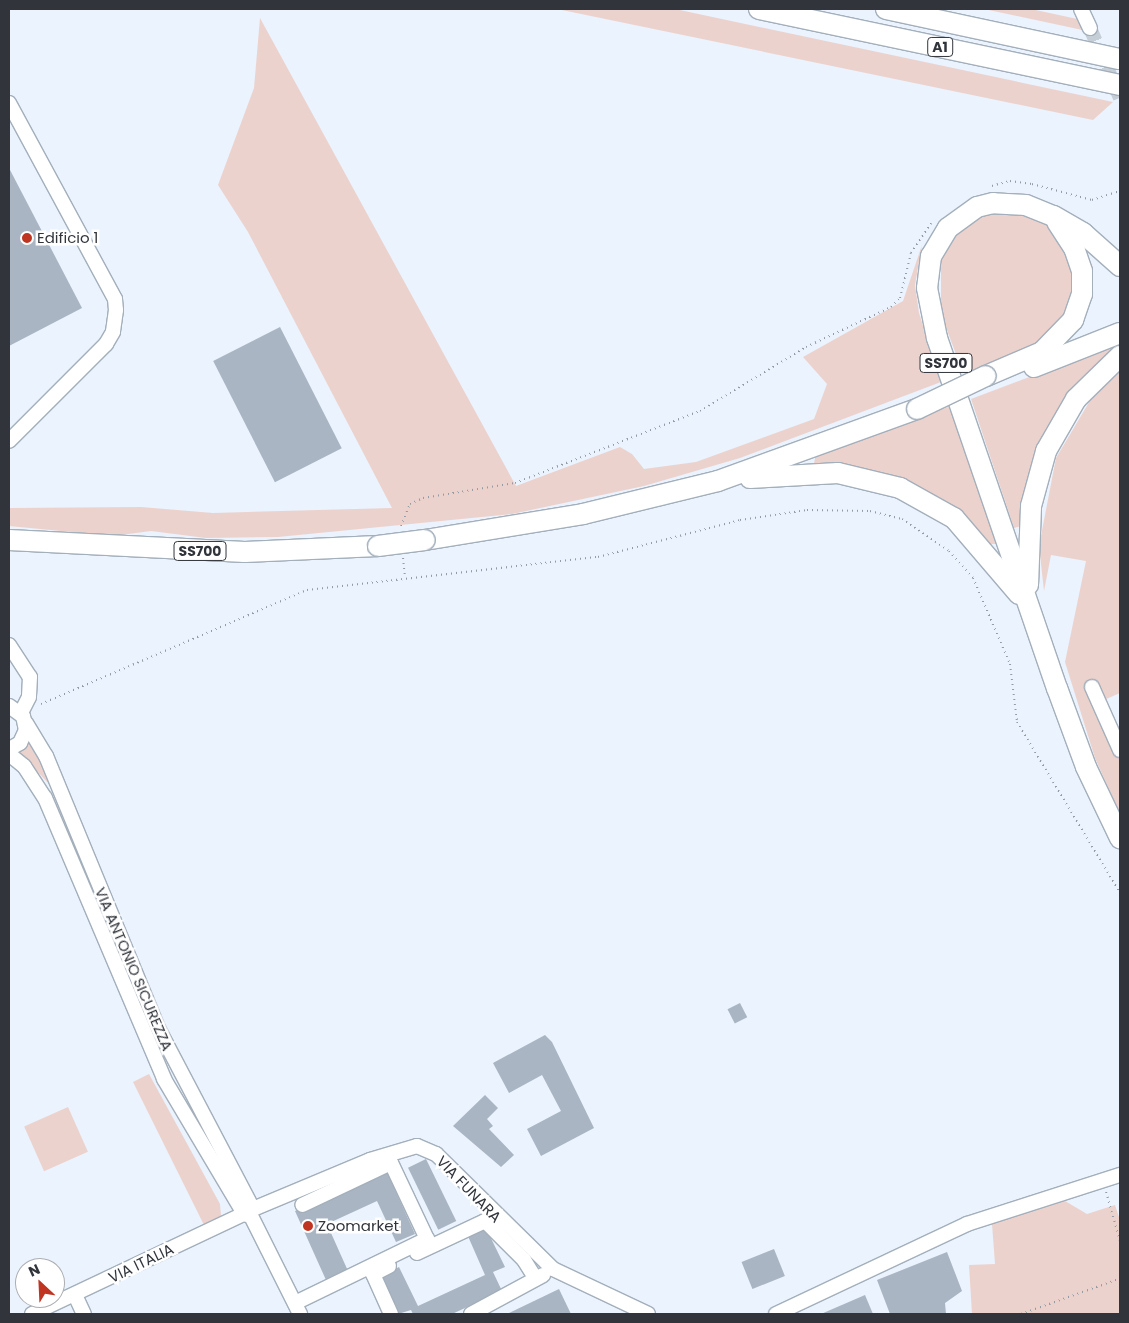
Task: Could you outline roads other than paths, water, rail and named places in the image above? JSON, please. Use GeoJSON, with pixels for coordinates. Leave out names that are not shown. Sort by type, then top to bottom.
{"type":"FeatureCollection","features":[{"type":"Feature","properties":{"kind":"highway","name":"A1"},"geometry":{"type":"LineString","coordinates":[[759,9],[1120,85]]}},
{"type":"Feature","properties":{"kind":"highway","name":"A1"},"geometry":{"type":"LineString","coordinates":[[886,9],[1120,59]]}},
{"type":"Feature","properties":{"kind":"highway","name":"SS700"},"geometry":{"type":"LineString","coordinates":[[1053,216],[1010,203],[977,207],[938,241],[928,272],[934,329],[1086,767],[1120,838]]}},
{"type":"Feature","properties":{"kind":"highway"},"geometry":{"type":"LineString","coordinates":[[1053,216],[1083,233],[1120,266]]}},
{"type":"Feature","properties":{"kind":"highway"},"geometry":{"type":"LineString","coordinates":[[987,380],[1042,352],[1066,331],[1078,308],[1083,282],[1079,259],[1053,216]]}},
{"type":"Feature","properties":{"kind":"highway","name":"SS700"},"geometry":{"type":"LineString","coordinates":[[16,540],[245,552],[378,546],[583,514],[718,481],[987,380],[1120,333]]}},
{"type":"Feature","properties":{"kind":"highway"},"geometry":{"type":"LineString","coordinates":[[1029,607],[1028,526],[1043,458],[1076,399],[1120,356]]}},
{"type":"Feature","properties":{"kind":"highway"},"geometry":{"type":"LineString","coordinates":[[718,481],[838,473],[900,488],[954,518],[988,552],[1029,607]]}},
{"type":"Feature","properties":{"kind":"street"},"geometry":{"type":"LineString","coordinates":[[1081,9],[1090,28]]}},
{"type":"Feature","properties":{"kind":"street"},"geometry":{"type":"LineString","coordinates":[[9,104],[115,299],[116,310],[106,344],[13,437],[9,449]]}},
{"type":"Feature","properties":{"kind":"street"},"geometry":{"type":"LineString","coordinates":[[9,645],[30,677],[29,697],[18,714],[24,737],[9,748]]}},
{"type":"Feature","properties":{"kind":"street"},"geometry":{"type":"LineString","coordinates":[[1092,687],[1120,750]]}},
{"type":"Feature","properties":{"kind":"street","name":"VIA ANTONIO SICUREZZA"},"geometry":{"type":"LineString","coordinates":[[18,714],[46,756],[159,1030],[249,1213]]}},
{"type":"Feature","properties":{"kind":"street","name":"VIA ANTONIO SICUREZZA"},"geometry":{"type":"LineString","coordinates":[[9,754],[24,766],[45,798],[164,1079],[249,1213]]}},
{"type":"Feature","properties":{"kind":"street","name":"VIA FUNARA"},"geometry":{"type":"LineString","coordinates":[[249,1213],[370,1160],[416,1146],[436,1154],[552,1269],[648,1314]]}},
{"type":"Feature","properties":{"kind":"street"},"geometry":{"type":"LineString","coordinates":[[249,1213],[298,1309],[427,1239],[391,1163],[302,1205]]}},
{"type":"Feature","properties":{"kind":"street"},"geometry":{"type":"LineString","coordinates":[[776,1314],[967,1224],[1120,1175]]}},
{"type":"Feature","properties":{"kind":"street","name":"VIA ITALIA"},"geometry":{"type":"LineString","coordinates":[[32,1314],[249,1213]]}},
{"type":"Feature","properties":{"kind":"street"},"geometry":{"type":"LineString","coordinates":[[391,1314],[373,1274],[485,1221],[524,1260],[536,1279]]}},
{"type":"Feature","properties":{"kind":"street"},"geometry":{"type":"LineString","coordinates":[[472,1314],[552,1269]]}},
{"type":"Feature","properties":{"kind":"street"},"geometry":{"type":"LineString","coordinates":[[75,1294],[84,1314]]}},
{"type":"Feature","properties":{"kind":"tunnel"},"geometry":{"type":"LineString","coordinates":[[1090,28],[1120,98]]}},
{"type":"Feature","properties":{"kind":"place","name":"Edificio 1"},"geometry":{"type":"Point","coordinates":[27,238]}},
{"type":"Feature","properties":{"kind":"place","name":"Zoomarket"},"geometry":{"type":"Point","coordinates":[308,1226]}}]}
